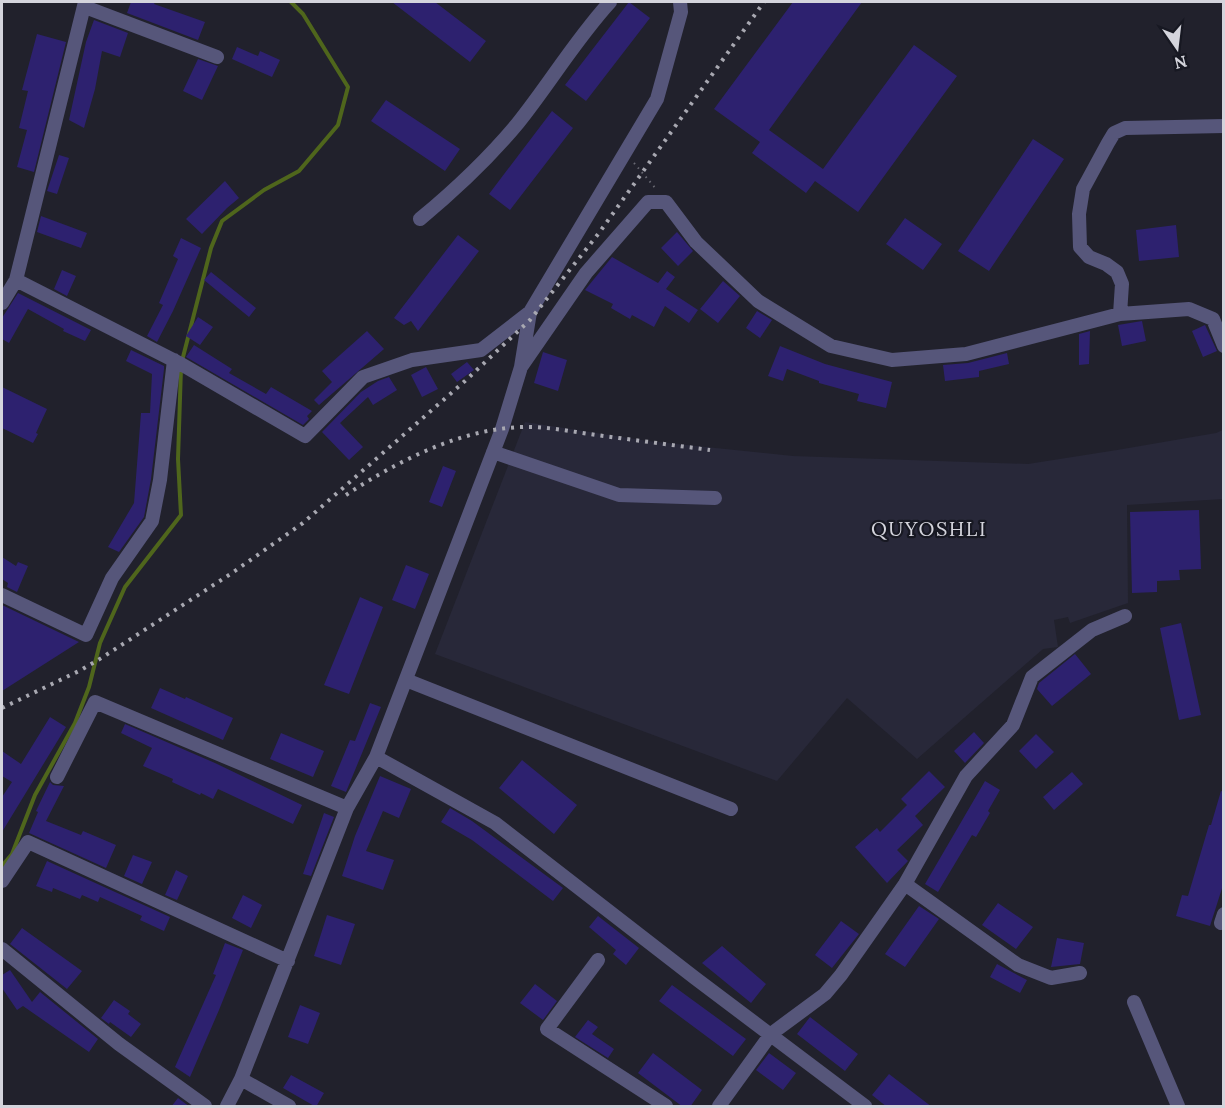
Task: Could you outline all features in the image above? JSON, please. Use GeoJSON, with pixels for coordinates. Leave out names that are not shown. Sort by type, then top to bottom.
{"type":"FeatureCollection","features":[{"type":"Feature","properties":{"kind":"street"},"geometry":{"type":"LineString","coordinates":[[420,219],[484,162],[549,82],[590,23],[610,2]]}},
{"type":"Feature","properties":{"kind":"street"},"geometry":{"type":"LineString","coordinates":[[16,280],[174,360],[305,436],[363,377],[412,360],[481,350],[530,312],[657,99],[681,12],[680,2]]}},
{"type":"Feature","properties":{"kind":"street"},"geometry":{"type":"LineString","coordinates":[[2,303],[16,280],[85,4],[218,57]]}},
{"type":"Feature","properties":{"kind":"street"},"geometry":{"type":"LineString","coordinates":[[1120,314],[1122,284],[1117,272],[1106,264],[1089,257],[1080,247],[1079,234],[1083,189],[1114,132],[1125,128],[1224,126]]}},
{"type":"Feature","properties":{"kind":"street"},"geometry":{"type":"LineString","coordinates":[[521,367],[586,273],[648,202],[666,202],[696,242],[758,301],[831,346],[892,360],[966,354],[1120,314],[1189,309],[1213,319],[1224,346]]}},
{"type":"Feature","properties":{"kind":"street"},"geometry":{"type":"LineString","coordinates":[[227,1107],[241,1079],[288,961],[346,808],[376,757],[502,429],[521,367],[530,312]]}},
{"type":"Feature","properties":{"kind":"street"},"geometry":{"type":"LineString","coordinates":[[2,594],[86,635],[112,578],[152,521],[160,480],[174,360]]}},
{"type":"Feature","properties":{"kind":"street"},"geometry":{"type":"LineString","coordinates":[[493,452],[619,495],[714,498]]}},
{"type":"Feature","properties":{"kind":"street"},"geometry":{"type":"LineString","coordinates":[[719,1107],[771,1034],[825,994],[905,884],[966,776],[1013,725],[1032,677],[1092,630],[1125,616]]}},
{"type":"Feature","properties":{"kind":"street"},"geometry":{"type":"LineString","coordinates":[[406,680],[731,809]]}},
{"type":"Feature","properties":{"kind":"street"},"geometry":{"type":"LineString","coordinates":[[57,777],[95,702],[346,808]]}},
{"type":"Feature","properties":{"kind":"street"},"geometry":{"type":"LineString","coordinates":[[376,757],[495,823],[865,1107]]}},
{"type":"Feature","properties":{"kind":"street"},"geometry":{"type":"LineString","coordinates":[[2,881],[28,842],[288,961]]}},
{"type":"Feature","properties":{"kind":"street"},"geometry":{"type":"LineString","coordinates":[[905,884],[1018,965],[1051,978],[1080,973]]}},
{"type":"Feature","properties":{"kind":"street"},"geometry":{"type":"LineString","coordinates":[[2,949],[119,1044],[205,1107]]}},
{"type":"Feature","properties":{"kind":"street"},"geometry":{"type":"LineString","coordinates":[[598,960],[548,1029],[666,1107]]}},
{"type":"Feature","properties":{"kind":"street"},"geometry":{"type":"LineString","coordinates":[[1134,1002],[1178,1107]]}},
{"type":"Feature","properties":{"kind":"street"},"geometry":{"type":"LineString","coordinates":[[241,1079],[289,1107]]}},
{"type":"Feature","properties":{"kind":"path"},"geometry":{"type":"LineString","coordinates":[[625,154],[643,171],[666,202]]}},
{"type":"Feature","properties":{"kind":"shaded area"},"geometry":{"type":"Polygon","coordinates":[[[525,422],[648,441],[793,456],[1028,464],[1223,430],[1223,499],[1127,505],[1128,603],[1070,623],[1068,617],[1054,620],[1058,647],[1043,649],[917,759],[847,698],[777,781],[435,654],[525,422]]]}},
{"type":"Feature","properties":{"kind":"building"},"geometry":{"type":"Polygon","coordinates":[[[131,2],[155,2],[154,4],[205,22],[198,40],[127,13],[131,2]]]}},
{"type":"Feature","properties":{"kind":"building"},"geometry":{"type":"Polygon","coordinates":[[[392,2],[435,2],[486,41],[470,62],[392,2]]]}},
{"type":"Feature","properties":{"kind":"building"},"geometry":{"type":"Polygon","coordinates":[[[629,2],[650,18],[586,101],[565,85],[629,2]]]}},
{"type":"Feature","properties":{"kind":"building"},"geometry":{"type":"Polygon","coordinates":[[[793,2],[862,2],[769,130],[823,169],[914,45],[957,76],[858,212],[815,181],[806,193],[752,153],[760,142],[714,109],[793,2]]]}},
{"type":"Feature","properties":{"kind":"building"},"geometry":{"type":"Polygon","coordinates":[[[94,20],[128,33],[120,57],[102,51],[95,89],[84,128],[69,120],[86,42],[94,20]]]}},
{"type":"Feature","properties":{"kind":"building"},"geometry":{"type":"Polygon","coordinates":[[[37,34],[66,42],[34,172],[17,167],[27,130],[19,128],[28,91],[22,90],[37,34]]]}},
{"type":"Feature","properties":{"kind":"building"},"geometry":{"type":"Polygon","coordinates":[[[237,47],[258,56],[260,51],[280,60],[272,77],[232,59],[237,47]]]}},
{"type":"Feature","properties":{"kind":"building"},"geometry":{"type":"Polygon","coordinates":[[[198,59],[218,66],[202,100],[183,91],[198,59]]]}},
{"type":"Feature","properties":{"kind":"building"},"geometry":{"type":"Polygon","coordinates":[[[386,100],[460,149],[445,171],[371,121],[386,100]]]}},
{"type":"Feature","properties":{"kind":"building"},"geometry":{"type":"Polygon","coordinates":[[[552,111],[573,128],[510,210],[489,194],[552,111]]]}},
{"type":"Feature","properties":{"kind":"building"},"geometry":{"type":"Polygon","coordinates":[[[1033,139],[1064,159],[989,271],[958,251],[1033,139]]]}},
{"type":"Feature","properties":{"kind":"building"},"geometry":{"type":"Polygon","coordinates":[[[59,155],[69,158],[57,194],[47,191],[59,155]]]}},
{"type":"Feature","properties":{"kind":"building"},"geometry":{"type":"Polygon","coordinates":[[[225,181],[239,198],[202,234],[186,219],[225,181]]]}},
{"type":"Feature","properties":{"kind":"building"},"geometry":{"type":"Polygon","coordinates":[[[41,216],[87,233],[81,248],[37,232],[41,216]]]}},
{"type":"Feature","properties":{"kind":"building"},"geometry":{"type":"Polygon","coordinates":[[[905,218],[942,244],[923,270],[886,244],[905,218]]]}},
{"type":"Feature","properties":{"kind":"building"},"geometry":{"type":"Polygon","coordinates":[[[1176,225],[1179,257],[1139,261],[1136,230],[1176,225]]]}},
{"type":"Feature","properties":{"kind":"building"},"geometry":{"type":"Polygon","coordinates":[[[677,232],[693,251],[678,266],[661,248],[677,232]]]}},
{"type":"Feature","properties":{"kind":"building"},"geometry":{"type":"Polygon","coordinates":[[[458,235],[479,251],[418,331],[411,321],[404,325],[394,318],[458,235]]]}},
{"type":"Feature","properties":{"kind":"building"},"geometry":{"type":"Polygon","coordinates":[[[181,238],[201,248],[157,342],[147,336],[163,305],[159,303],[178,259],[173,256],[181,238]]]}},
{"type":"Feature","properties":{"kind":"building"},"geometry":{"type":"Polygon","coordinates":[[[612,257],[658,283],[667,271],[675,277],[666,289],[698,310],[689,323],[665,306],[654,327],[632,315],[630,319],[611,308],[613,304],[585,290],[612,257]]]}},
{"type":"Feature","properties":{"kind":"building"},"geometry":{"type":"Polygon","coordinates":[[[62,270],[76,276],[67,296],[54,289],[62,270]]]}},
{"type":"Feature","properties":{"kind":"building"},"geometry":{"type":"Polygon","coordinates":[[[211,272],[256,308],[249,317],[204,280],[211,272]]]}},
{"type":"Feature","properties":{"kind":"building"},"geometry":{"type":"Polygon","coordinates":[[[723,281],[740,296],[718,323],[700,309],[723,281]]]}},
{"type":"Feature","properties":{"kind":"building"},"geometry":{"type":"Polygon","coordinates":[[[18,293],[91,330],[85,341],[63,331],[64,329],[28,309],[9,343],[2,339],[2,318],[18,293]]]}},
{"type":"Feature","properties":{"kind":"building"},"geometry":{"type":"Polygon","coordinates":[[[757,311],[772,320],[760,338],[746,328],[757,311]]]}},
{"type":"Feature","properties":{"kind":"building"},"geometry":{"type":"Polygon","coordinates":[[[198,317],[213,327],[200,345],[186,336],[198,317]]]}},
{"type":"Feature","properties":{"kind":"building"},"geometry":{"type":"Polygon","coordinates":[[[1142,321],[1146,341],[1122,346],[1118,325],[1142,321]]]}},
{"type":"Feature","properties":{"kind":"building"},"geometry":{"type":"Polygon","coordinates":[[[1205,325],[1217,351],[1203,357],[1192,331],[1205,325]]]}},
{"type":"Feature","properties":{"kind":"building"},"geometry":{"type":"Polygon","coordinates":[[[367,331],[384,349],[319,405],[314,400],[332,382],[322,371],[367,331]]]}},
{"type":"Feature","properties":{"kind":"building"},"geometry":{"type":"Polygon","coordinates":[[[1090,331],[1089,364],[1079,365],[1079,334],[1090,331]]]}},
{"type":"Feature","properties":{"kind":"building"},"geometry":{"type":"Polygon","coordinates":[[[194,345],[232,369],[229,373],[266,394],[271,387],[312,411],[307,416],[309,419],[303,425],[186,357],[194,345]]]}},
{"type":"Feature","properties":{"kind":"building"},"geometry":{"type":"Polygon","coordinates":[[[780,346],[825,364],[892,382],[886,408],[857,401],[859,394],[819,383],[819,381],[787,369],[783,381],[768,376],[780,346]]]}},
{"type":"Feature","properties":{"kind":"building"},"geometry":{"type":"Polygon","coordinates":[[[131,350],[164,366],[164,369],[151,479],[144,517],[119,552],[108,547],[134,503],[141,413],[150,413],[152,374],[126,361],[131,350]]]}},
{"type":"Feature","properties":{"kind":"building"},"geometry":{"type":"Polygon","coordinates":[[[543,352],[567,360],[558,391],[534,383],[543,352]]]}},
{"type":"Feature","properties":{"kind":"building"},"geometry":{"type":"Polygon","coordinates":[[[1007,353],[1009,364],[979,371],[979,377],[945,381],[943,365],[968,363],[1007,353]]]}},
{"type":"Feature","properties":{"kind":"building"},"geometry":{"type":"Polygon","coordinates":[[[467,362],[474,370],[457,382],[451,374],[467,362]]]}},
{"type":"Feature","properties":{"kind":"building"},"geometry":{"type":"Polygon","coordinates":[[[426,367],[438,389],[422,397],[411,375],[426,367]]]}},
{"type":"Feature","properties":{"kind":"building"},"geometry":{"type":"Polygon","coordinates":[[[389,377],[397,390],[373,405],[368,397],[340,423],[363,447],[349,460],[322,432],[361,392],[389,377]]]}},
{"type":"Feature","properties":{"kind":"building"},"geometry":{"type":"Polygon","coordinates":[[[2,387],[47,409],[33,443],[2,428],[2,387]]]}},
{"type":"Feature","properties":{"kind":"building"},"geometry":{"type":"Polygon","coordinates":[[[443,466],[456,471],[442,507],[429,502],[443,466]]]}},
{"type":"Feature","properties":{"kind":"building"},"geometry":{"type":"Polygon","coordinates":[[[1199,510],[1201,569],[1179,570],[1180,580],[1157,581],[1157,592],[1132,593],[1130,512],[1199,510]]]}},
{"type":"Feature","properties":{"kind":"building"},"geometry":{"type":"Polygon","coordinates":[[[2,557],[16,566],[18,562],[28,566],[17,592],[7,587],[8,583],[2,579],[2,557]]]}},
{"type":"Feature","properties":{"kind":"building"},"geometry":{"type":"Polygon","coordinates":[[[406,565],[429,574],[415,609],[392,600],[406,565]]]}},
{"type":"Feature","properties":{"kind":"building"},"geometry":{"type":"Polygon","coordinates":[[[360,597],[383,607],[349,694],[324,685],[360,597]]]}},
{"type":"Feature","properties":{"kind":"building"},"geometry":{"type":"Polygon","coordinates":[[[2,605],[79,642],[2,691],[2,605]]]}},
{"type":"Feature","properties":{"kind":"building"},"geometry":{"type":"Polygon","coordinates":[[[1181,623],[1201,715],[1179,720],[1160,628],[1181,623]]]}},
{"type":"Feature","properties":{"kind":"building"},"geometry":{"type":"Polygon","coordinates":[[[1075,654],[1091,674],[1052,706],[1037,689],[1039,683],[1075,654]]]}},
{"type":"Feature","properties":{"kind":"building"},"geometry":{"type":"Polygon","coordinates":[[[160,688],[233,718],[223,740],[151,708],[160,688]]]}},
{"type":"Feature","properties":{"kind":"building"},"geometry":{"type":"Polygon","coordinates":[[[370,703],[381,707],[346,792],[331,786],[350,740],[355,741],[370,703]]]}},
{"type":"Feature","properties":{"kind":"building"},"geometry":{"type":"Polygon","coordinates":[[[50,717],[66,727],[2,832],[2,797],[12,782],[2,776],[2,751],[21,764],[50,717]]]}},
{"type":"Feature","properties":{"kind":"building"},"geometry":{"type":"Polygon","coordinates":[[[125,724],[215,763],[302,805],[293,824],[218,789],[213,799],[201,793],[200,795],[172,782],[173,779],[143,766],[152,748],[121,733],[125,724]]]}},
{"type":"Feature","properties":{"kind":"building"},"geometry":{"type":"Polygon","coordinates":[[[974,732],[984,743],[965,763],[954,751],[974,732]]]}},
{"type":"Feature","properties":{"kind":"building"},"geometry":{"type":"Polygon","coordinates":[[[281,733],[324,751],[313,777],[270,759],[281,733]]]}},
{"type":"Feature","properties":{"kind":"building"},"geometry":{"type":"Polygon","coordinates":[[[1036,734],[1054,752],[1036,769],[1019,751],[1036,734]]]}},
{"type":"Feature","properties":{"kind":"building"},"geometry":{"type":"Polygon","coordinates":[[[522,760],[577,805],[554,834],[499,788],[522,760]]]}},
{"type":"Feature","properties":{"kind":"building"},"geometry":{"type":"Polygon","coordinates":[[[929,771],[945,787],[915,816],[923,825],[897,850],[908,861],[887,883],[855,847],[877,828],[880,832],[907,805],[901,799],[929,771]]]}},
{"type":"Feature","properties":{"kind":"building"},"geometry":{"type":"Polygon","coordinates":[[[1072,772],[1083,784],[1054,810],[1043,797],[1072,772]]]}},
{"type":"Feature","properties":{"kind":"building"},"geometry":{"type":"Polygon","coordinates":[[[380,776],[411,789],[399,818],[383,811],[366,851],[394,860],[383,890],[342,876],[355,836],[380,776]]]}},
{"type":"Feature","properties":{"kind":"building"},"geometry":{"type":"Polygon","coordinates":[[[985,781],[1000,790],[976,837],[972,835],[938,892],[925,884],[985,781]]]}},
{"type":"Feature","properties":{"kind":"building"},"geometry":{"type":"Polygon","coordinates":[[[50,782],[53,785],[64,786],[46,821],[81,835],[83,831],[116,845],[106,868],[29,833],[38,812],[36,811],[50,782]]]}},
{"type":"Feature","properties":{"kind":"building"},"geometry":{"type":"Polygon","coordinates":[[[1221,791],[1224,792],[1224,882],[1210,926],[1176,916],[1182,895],[1188,896],[1221,791]]]}},
{"type":"Feature","properties":{"kind":"building"},"geometry":{"type":"Polygon","coordinates":[[[450,808],[472,821],[563,888],[553,901],[472,840],[441,822],[450,808]]]}},
{"type":"Feature","properties":{"kind":"building"},"geometry":{"type":"Polygon","coordinates":[[[324,813],[334,817],[311,876],[303,874],[324,813]]]}},
{"type":"Feature","properties":{"kind":"building"},"geometry":{"type":"Polygon","coordinates":[[[133,855],[152,862],[142,884],[124,876],[133,855]]]}},
{"type":"Feature","properties":{"kind":"building"},"geometry":{"type":"Polygon","coordinates":[[[47,861],[170,917],[164,931],[140,920],[142,916],[100,897],[98,902],[82,895],[80,899],[53,888],[52,892],[36,886],[47,861]]]}},
{"type":"Feature","properties":{"kind":"building"},"geometry":{"type":"Polygon","coordinates":[[[176,870],[188,876],[177,900],[165,895],[176,870]]]}},
{"type":"Feature","properties":{"kind":"building"},"geometry":{"type":"Polygon","coordinates":[[[243,895],[262,905],[251,928],[232,918],[243,895]]]}},
{"type":"Feature","properties":{"kind":"building"},"geometry":{"type":"Polygon","coordinates":[[[998,903],[1033,927],[1016,949],[982,925],[998,903]]]}},
{"type":"Feature","properties":{"kind":"building"},"geometry":{"type":"Polygon","coordinates":[[[919,906],[939,919],[905,967],[885,954],[919,906]]]}},
{"type":"Feature","properties":{"kind":"building"},"geometry":{"type":"Polygon","coordinates":[[[327,915],[355,924],[341,965],[314,956],[327,915]]]}},
{"type":"Feature","properties":{"kind":"building"},"geometry":{"type":"Polygon","coordinates":[[[598,916],[639,948],[626,965],[613,954],[616,950],[589,927],[598,916]]]}},
{"type":"Feature","properties":{"kind":"building"},"geometry":{"type":"Polygon","coordinates":[[[841,921],[859,934],[832,968],[815,955],[841,921]]]}},
{"type":"Feature","properties":{"kind":"building"},"geometry":{"type":"Polygon","coordinates":[[[22,928],[82,971],[67,989],[10,944],[22,928]]]}},
{"type":"Feature","properties":{"kind":"building"},"geometry":{"type":"Polygon","coordinates":[[[1057,938],[1084,943],[1080,964],[1051,967],[1057,938]]]}},
{"type":"Feature","properties":{"kind":"building"},"geometry":{"type":"Polygon","coordinates":[[[225,943],[243,950],[190,1077],[175,1067],[216,975],[213,974],[225,943]]]}},
{"type":"Feature","properties":{"kind":"building"},"geometry":{"type":"Polygon","coordinates":[[[722,946],[766,984],[751,1003],[702,963],[722,946]]]}},
{"type":"Feature","properties":{"kind":"building"},"geometry":{"type":"Polygon","coordinates":[[[997,964],[1027,980],[1020,993],[990,977],[997,964]]]}},
{"type":"Feature","properties":{"kind":"building"},"geometry":{"type":"Polygon","coordinates":[[[10,970],[32,1002],[40,992],[98,1039],[89,1052],[23,1006],[17,1010],[2,988],[2,975],[10,970]]]}},
{"type":"Feature","properties":{"kind":"building"},"geometry":{"type":"Polygon","coordinates":[[[535,984],[557,1001],[543,1020],[520,1003],[535,984]]]}},
{"type":"Feature","properties":{"kind":"building"},"geometry":{"type":"Polygon","coordinates":[[[672,985],[746,1039],[733,1056],[659,1001],[672,985]]]}},
{"type":"Feature","properties":{"kind":"building"},"geometry":{"type":"Polygon","coordinates":[[[114,1000],[130,1011],[128,1014],[141,1024],[131,1037],[101,1018],[114,1000]]]}},
{"type":"Feature","properties":{"kind":"building"},"geometry":{"type":"Polygon","coordinates":[[[300,1005],[320,1013],[308,1044],[288,1037],[300,1005]]]}},
{"type":"Feature","properties":{"kind":"building"},"geometry":{"type":"Polygon","coordinates":[[[810,1017],[858,1054],[845,1071],[797,1034],[810,1017]]]}},
{"type":"Feature","properties":{"kind":"building"},"geometry":{"type":"Polygon","coordinates":[[[588,1020],[598,1027],[592,1034],[614,1049],[608,1058],[575,1037],[588,1020]]]}},
{"type":"Feature","properties":{"kind":"building"},"geometry":{"type":"Polygon","coordinates":[[[653,1053],[702,1090],[690,1107],[683,1107],[638,1073],[653,1053]]]}},
{"type":"Feature","properties":{"kind":"building"},"geometry":{"type":"Polygon","coordinates":[[[769,1053],[796,1073],[783,1090],[756,1070],[769,1053]]]}},
{"type":"Feature","properties":{"kind":"building"},"geometry":{"type":"Polygon","coordinates":[[[889,1074],[932,1107],[887,1107],[872,1095],[889,1074]]]}},
{"type":"Feature","properties":{"kind":"building"},"geometry":{"type":"Polygon","coordinates":[[[291,1075],[324,1093],[316,1107],[283,1088],[291,1075]]]}},
{"type":"Feature","properties":{"kind":"building"},"geometry":{"type":"Polygon","coordinates":[[[178,1098],[190,1107],[171,1107],[178,1098]]]}},
{"type":"Feature","properties":{"kind":"waterway"},"geometry":{"type":"LineString","coordinates":[[182,361],[211,248],[222,221],[264,190],[299,171],[338,125],[348,87],[303,14],[291,2]]}},
{"type":"Feature","properties":{"kind":"waterway"},"geometry":{"type":"LineString","coordinates":[[2,866],[12,854],[35,795],[75,723],[89,687],[100,643],[125,587],[181,515],[178,459],[181,368]]}},
{"type":"Feature","properties":{"kind":"railway"},"geometry":{"type":"LineString","coordinates":[[2,708],[103,657],[232,573],[303,523],[465,381],[530,320],[599,233],[764,2]]}},
{"type":"Feature","properties":{"kind":"railway"},"geometry":{"type":"LineString","coordinates":[[346,495],[388,469],[435,447],[459,438],[508,428],[549,428],[710,450]]}},
{"type":"Feature","properties":{"kind":"district","name":"QUYOSHLI"},"geometry":{"type":"Point","coordinates":[929,529]}}]}
